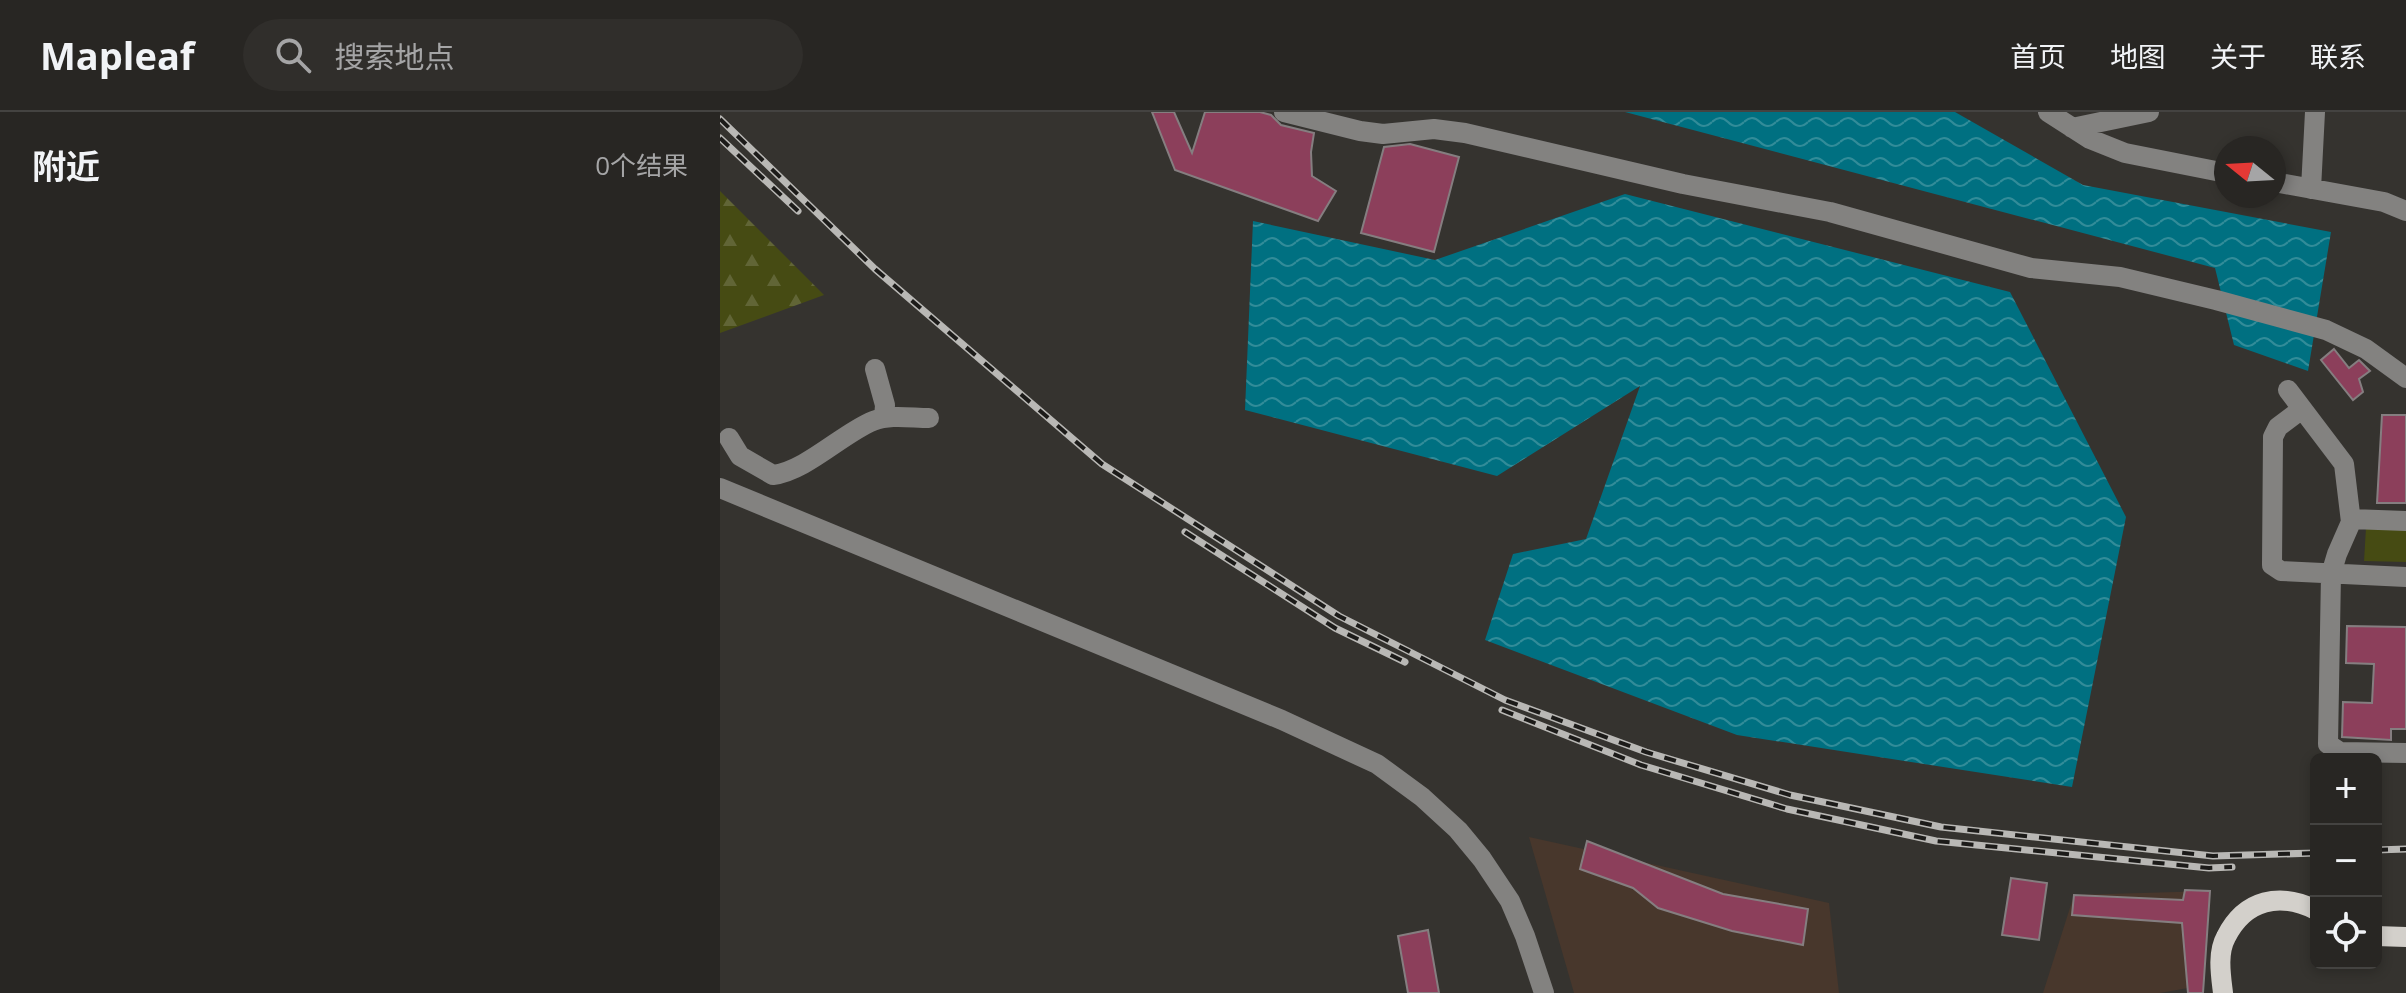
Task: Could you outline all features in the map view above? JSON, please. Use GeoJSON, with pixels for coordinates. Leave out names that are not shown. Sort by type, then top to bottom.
{"type":"FeatureCollection","features":[{"type":"Feature","properties":{"kind":"main road"},"geometry":{"type":"LineString","coordinates":[[2223,993],[2220,966],[2225,938],[2245,913],[2261,902],[2280,899],[2310,908]]}},
{"type":"Feature","properties":{"kind":"main road"},"geometry":{"type":"LineString","coordinates":[[2382,936],[2406,937]]}},
{"type":"Feature","properties":{"kind":"street"},"geometry":{"type":"LineString","coordinates":[[1284,112],[1383,134],[1434,129],[1465,133],[1683,184],[1830,212],[2031,268],[2120,277],[2318,327],[2366,349],[2406,378]]}},
{"type":"Feature","properties":{"kind":"street"},"geometry":{"type":"LineString","coordinates":[[2048,112],[2090,139],[2125,153],[2214,171]]}},
{"type":"Feature","properties":{"kind":"street"},"geometry":{"type":"LineString","coordinates":[[2072,128],[2149,112]]}},
{"type":"Feature","properties":{"kind":"street"},"geometry":{"type":"LineString","coordinates":[[2311,189],[2315,112]]}},
{"type":"Feature","properties":{"kind":"street"},"geometry":{"type":"LineString","coordinates":[[2286,184],[2384,202],[2406,211]]}},
{"type":"Feature","properties":{"kind":"street"},"geometry":{"type":"LineString","coordinates":[[875,369],[885,405],[884,418]]}},
{"type":"Feature","properties":{"kind":"street"},"geometry":{"type":"LineString","coordinates":[[2288,390],[2344,464],[2351,519],[2331,574],[2328,744],[2340,752],[2406,753]]}},
{"type":"Feature","properties":{"kind":"street"},"geometry":{"type":"LineString","coordinates":[[2302,409],[2278,427],[2273,437],[2271,559],[2275,569],[2406,577]]}},
{"type":"Feature","properties":{"kind":"street"},"geometry":{"type":"LineString","coordinates":[[761,505],[773,475],[805,461],[873,421],[884,418],[929,418]]}},
{"type":"Feature","properties":{"kind":"street"},"geometry":{"type":"LineString","coordinates":[[729,438],[740,456],[773,475]]}},
{"type":"Feature","properties":{"kind":"street"},"geometry":{"type":"LineString","coordinates":[[720,488],[1282,720],[1377,764],[1440,813],[1482,859],[1510,901],[1544,993]]}},
{"type":"Feature","properties":{"kind":"street"},"geometry":{"type":"LineString","coordinates":[[2351,519],[2406,521]]}},
{"type":"Feature","properties":{"kind":"shaded area"},"geometry":{"type":"Polygon","coordinates":[[[1529,837],[1829,903],[1839,993],[1574,993],[1529,837]]]}},
{"type":"Feature","properties":{"kind":"shaded area"},"geometry":{"type":"Polygon","coordinates":[[[2210,891],[2188,988],[2160,993],[2043,993],[2074,895],[2210,891]]]}},
{"type":"Feature","properties":{"kind":"green space"},"geometry":{"type":"Polygon","coordinates":[[[720,191],[824,295],[720,333],[720,191]]]}},
{"type":"Feature","properties":{"kind":"green space"},"geometry":{"type":"Polygon","coordinates":[[[2366,528],[2406,530],[2406,562],[2364,561],[2366,528]]]}},
{"type":"Feature","properties":{"kind":"water"},"geometry":{"type":"Polygon","coordinates":[[[1625,112],[1955,112],[2083,185],[2331,232],[2308,371],[2234,345],[2215,268],[1625,112]]]}},
{"type":"Feature","properties":{"kind":"water"},"geometry":{"type":"Polygon","coordinates":[[[1625,194],[2010,292],[2126,517],[2072,787],[1737,735],[1485,640],[1513,554],[1586,539],[1640,386],[1497,476],[1245,410],[1253,221],[1435,260],[1625,194]]]}},
{"type":"Feature","properties":{"kind":"building"},"geometry":{"type":"Polygon","coordinates":[[[1152,112],[1174,112],[1192,153],[1205,112],[1260,112],[1271,115],[1281,125],[1314,133],[1312,176],[1336,191],[1318,221],[1175,170],[1152,112]]]}},
{"type":"Feature","properties":{"kind":"building"},"geometry":{"type":"Polygon","coordinates":[[[1410,144],[1459,157],[1434,252],[1361,233],[1384,147],[1410,144]]]}},
{"type":"Feature","properties":{"kind":"building"},"geometry":{"type":"Polygon","coordinates":[[[2334,349],[2349,368],[2359,360],[2370,371],[2359,379],[2363,392],[2353,400],[2321,360],[2334,349]]]}},
{"type":"Feature","properties":{"kind":"building"},"geometry":{"type":"Polygon","coordinates":[[[2382,415],[2406,415],[2406,503],[2377,503],[2382,415]]]}},
{"type":"Feature","properties":{"kind":"building"},"geometry":{"type":"Polygon","coordinates":[[[2347,626],[2406,627],[2406,729],[2391,729],[2391,740],[2342,737],[2343,702],[2372,703],[2374,664],[2346,663],[2347,626]]]}},
{"type":"Feature","properties":{"kind":"building"},"geometry":{"type":"Polygon","coordinates":[[[1587,841],[1723,894],[1808,909],[1803,945],[1732,931],[1658,908],[1633,888],[1580,869],[1587,841]]]}},
{"type":"Feature","properties":{"kind":"building"},"geometry":{"type":"Polygon","coordinates":[[[2011,878],[2047,883],[2039,940],[2002,935],[2011,878]]]}},
{"type":"Feature","properties":{"kind":"building"},"geometry":{"type":"Polygon","coordinates":[[[2185,890],[2210,891],[2203,993],[2188,993],[2182,923],[2072,915],[2074,895],[2183,900],[2185,890]]]}},
{"type":"Feature","properties":{"kind":"building"},"geometry":{"type":"Polygon","coordinates":[[[1428,930],[1439,993],[1408,993],[1398,936],[1428,930]]]}},
{"type":"Feature","properties":{"kind":"railway"},"geometry":{"type":"LineString","coordinates":[[720,119],[875,269],[1102,464],[1339,616],[1505,700],[1646,752],[1790,795],[1941,827],[2213,856],[2310,853]]}},
{"type":"Feature","properties":{"kind":"railway"},"geometry":{"type":"LineString","coordinates":[[720,138],[798,211]]}},
{"type":"Feature","properties":{"kind":"railway"},"geometry":{"type":"LineString","coordinates":[[1185,532],[1335,628],[1405,662]]}},
{"type":"Feature","properties":{"kind":"railway"},"geometry":{"type":"LineString","coordinates":[[1502,710],[1641,765],[1787,809],[1936,841],[2209,868],[2232,867]]}},
{"type":"Feature","properties":{"kind":"railway"},"geometry":{"type":"LineString","coordinates":[[2382,850],[2406,849]]}}]}
